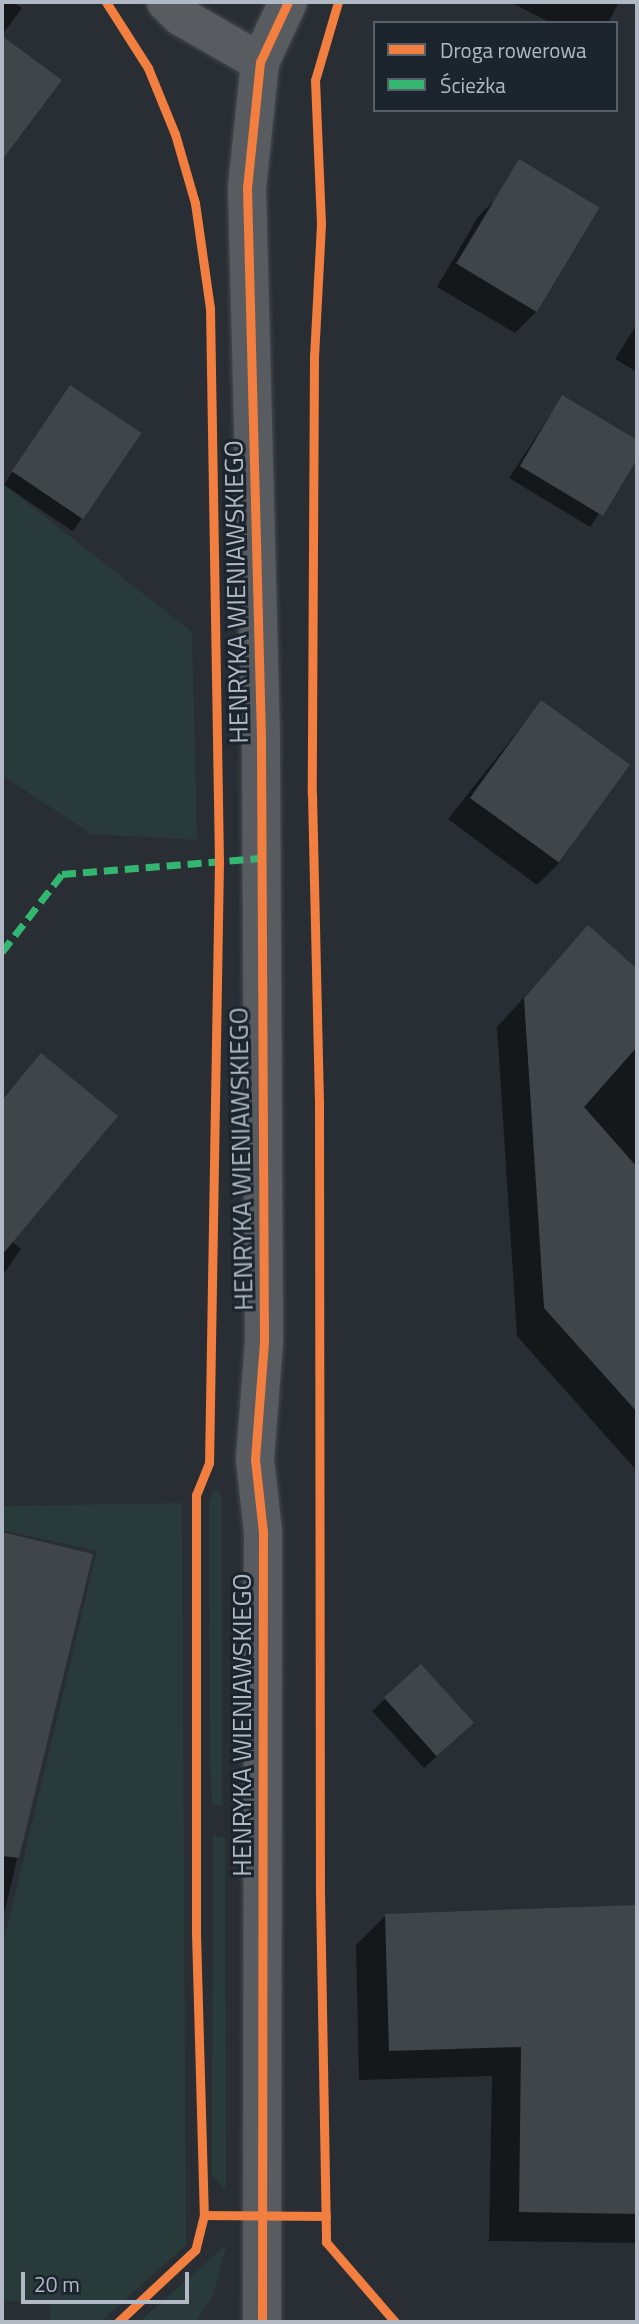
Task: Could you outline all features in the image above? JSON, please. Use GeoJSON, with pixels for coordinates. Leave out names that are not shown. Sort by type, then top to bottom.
{"type":"FeatureCollection","features":[{"type":"Feature","properties":{"kind":"street"},"geometry":{"type":"LineString","coordinates":[[166,2],[180,16],[260,62]]}},
{"type":"Feature","properties":{"kind":"street","name":"HENRYKA WIENIAWSKIEGO"},"geometry":{"type":"LineString","coordinates":[[262,2322],[263,1532],[255,1459],[264,1340],[261,738],[247,188],[260,62],[288,2]]}},
{"type":"Feature","properties":{"kind":"shaded area"},"geometry":{"type":"Polygon","coordinates":[[[2,483],[192,632],[197,840],[91,834],[2,775],[2,483]]]}},
{"type":"Feature","properties":{"kind":"shaded area"},"geometry":{"type":"Polygon","coordinates":[[[214,1488],[222,1496],[222,1805],[212,1805],[210,1760],[209,1501],[214,1488]]]}},
{"type":"Feature","properties":{"kind":"shaded area"},"geometry":{"type":"Polygon","coordinates":[[[182,1503],[186,2245],[100,2322],[50,2322],[50,2305],[2,2300],[2,1949],[97,1551],[2,1530],[2,1506],[182,1503]]]}},
{"type":"Feature","properties":{"kind":"shaded area"},"geometry":{"type":"Polygon","coordinates":[[[213,1835],[225,1838],[226,2191],[212,2175],[213,1835]]]}},
{"type":"Feature","properties":{"kind":"shaded area"},"geometry":{"type":"Polygon","coordinates":[[[227,2244],[213,2295],[196,2322],[139,2322],[227,2244]]]}},
{"type":"Feature","properties":{"kind":"building"},"geometry":{"type":"Polygon","coordinates":[[[2,36],[62,80],[2,160],[2,36]]]}},
{"type":"Feature","properties":{"kind":"building"},"geometry":{"type":"Polygon","coordinates":[[[519,159],[600,207],[537,312],[456,264],[519,159]]]}},
{"type":"Feature","properties":{"kind":"building"},"geometry":{"type":"Polygon","coordinates":[[[70,385],[141,433],[83,519],[12,471],[70,385]]]}},
{"type":"Feature","properties":{"kind":"building"},"geometry":{"type":"Polygon","coordinates":[[[562,395],[637,440],[637,459],[603,516],[520,466],[562,395]]]}},
{"type":"Feature","properties":{"kind":"building"},"geometry":{"type":"Polygon","coordinates":[[[541,700],[630,765],[559,863],[470,798],[541,700]]]}},
{"type":"Feature","properties":{"kind":"building"},"geometry":{"type":"Polygon","coordinates":[[[588,925],[637,969],[637,1047],[584,1107],[637,1167],[637,1412],[544,1308],[524,998],[588,925]]]}},
{"type":"Feature","properties":{"kind":"building"},"geometry":{"type":"Polygon","coordinates":[[[41,1053],[118,1116],[2,1255],[2,1100],[41,1053]]]}},
{"type":"Feature","properties":{"kind":"building"},"geometry":{"type":"Polygon","coordinates":[[[2,1532],[93,1554],[19,1858],[2,1856],[2,1532]]]}},
{"type":"Feature","properties":{"kind":"building"},"geometry":{"type":"Polygon","coordinates":[[[421,1664],[474,1723],[437,1756],[384,1697],[421,1664]]]}},
{"type":"Feature","properties":{"kind":"building"},"geometry":{"type":"Polygon","coordinates":[[[637,1905],[637,2214],[519,2212],[521,2047],[389,2051],[385,1914],[637,1905]]]}},
{"type":"Feature","properties":{"kind":"marked path"},"geometry":{"type":"LineString","coordinates":[[2,952],[62,874],[260,858]]}},
{"type":"Feature","properties":{"kind":"cycle path"},"geometry":{"type":"LineString","coordinates":[[106,2],[148,68],[175,134],[195,203],[210,308],[219,862],[209,1463],[196,1495],[196,1933],[204,2215],[195,2250],[118,2322]]}},
{"type":"Feature","properties":{"kind":"cycle path"},"geometry":{"type":"LineString","coordinates":[[262,2322],[263,1532],[255,1459],[264,1341],[261,738],[247,188],[260,62],[288,2]]}},
{"type":"Feature","properties":{"kind":"cycle path"},"geometry":{"type":"LineString","coordinates":[[338,2],[315,80],[321,224],[314,357],[312,794],[319,1101],[320,1893],[326,2242],[395,2322]]}},
{"type":"Feature","properties":{"kind":"cycle path"},"geometry":{"type":"LineString","coordinates":[[204,2215],[326,2216]]}}]}
